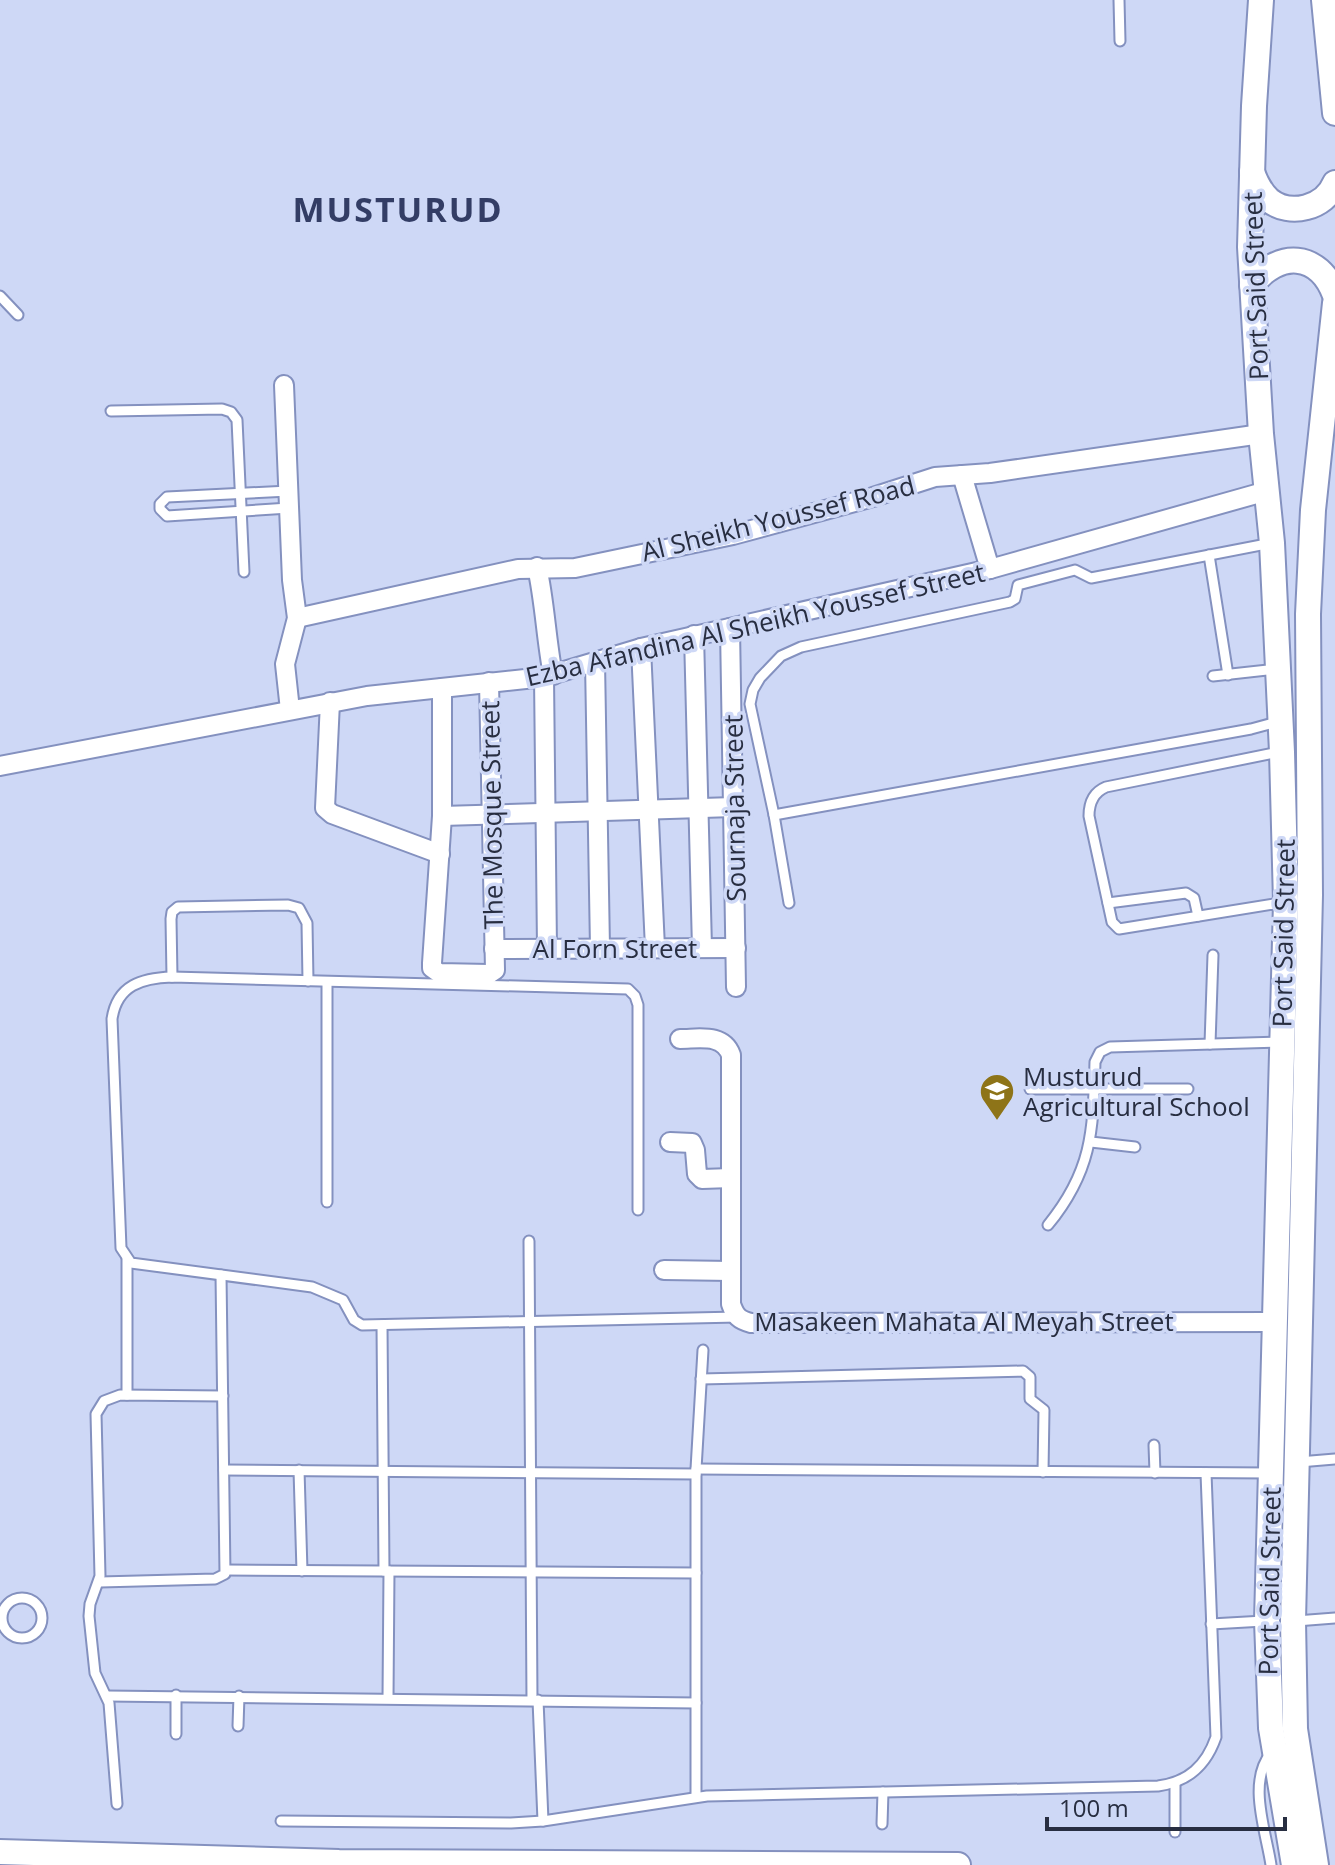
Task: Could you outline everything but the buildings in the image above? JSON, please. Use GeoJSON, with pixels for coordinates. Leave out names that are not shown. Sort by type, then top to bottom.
{"type":"FeatureCollection","features":[{"type":"Feature","properties":{"kind":"main road","name":"Port Said Street"},"geometry":{"type":"LineString","coordinates":[[1261,0],[1252,172],[1252,285],[1261,434],[1272,543],[1286,902],[1267,1621],[1269,1705],[1294,1865]]}},
{"type":"Feature","properties":{"kind":"main road"},"geometry":{"type":"LineString","coordinates":[[1324,0],[1335,113]]}},
{"type":"Feature","properties":{"kind":"main road"},"geometry":{"type":"LineString","coordinates":[[1252,172],[1258,189],[1270,201],[1286,208],[1304,209],[1320,202],[1335,183]]}},
{"type":"Feature","properties":{"kind":"main road"},"geometry":{"type":"LineString","coordinates":[[1252,285],[1261,272],[1274,264],[1290,260],[1306,262],[1320,270],[1330,282],[1335,295]]}},
{"type":"Feature","properties":{"kind":"main road","name":"Port Said Street"},"geometry":{"type":"LineString","coordinates":[[1316,1865],[1297,1751],[1293,1621],[1310,872],[1308,614],[1313,510],[1335,303]]}},
{"type":"Feature","properties":{"kind":"main road"},"geometry":{"type":"LineString","coordinates":[[0,1852],[339,1862],[958,1865]]}},
{"type":"Feature","properties":{"kind":"street"},"geometry":{"type":"LineString","coordinates":[[284,385],[292,580],[297,618],[285,664],[290,710]]}},
{"type":"Feature","properties":{"kind":"street","name":"Al Sheikh Youssef Road"},"geometry":{"type":"LineString","coordinates":[[297,618],[537,567],[575,568],[733,535],[935,477],[990,473],[1261,434]]}},
{"type":"Feature","properties":{"kind":"street"},"geometry":{"type":"LineString","coordinates":[[962,475],[990,569]]}},
{"type":"Feature","properties":{"kind":"street","name":"Ezba Afandina Al Sheikh Youssef Street"},"geometry":{"type":"LineString","coordinates":[[0,766],[330,702],[548,676],[694,635],[990,569],[1267,491]]}},
{"type":"Feature","properties":{"kind":"street"},"geometry":{"type":"LineString","coordinates":[[537,567],[545,603],[548,676],[545,813],[547,948]]}},
{"type":"Feature","properties":{"kind":"street","name":"Sournaja Street"},"geometry":{"type":"LineString","coordinates":[[730,628],[736,987]]}},
{"type":"Feature","properties":{"kind":"street"},"geometry":{"type":"LineString","coordinates":[[694,635],[702,948]]}},
{"type":"Feature","properties":{"kind":"street"},"geometry":{"type":"LineString","coordinates":[[641,648],[655,948]]}},
{"type":"Feature","properties":{"kind":"street"},"geometry":{"type":"LineString","coordinates":[[595,662],[600,948]]}},
{"type":"Feature","properties":{"kind":"street","name":"The Mosque Street"},"geometry":{"type":"LineString","coordinates":[[489,682],[494,949]]}},
{"type":"Feature","properties":{"kind":"street"},"geometry":{"type":"LineString","coordinates":[[442,688],[442,816],[432,968],[439,973],[493,973],[494,949]]}},
{"type":"Feature","properties":{"kind":"street"},"geometry":{"type":"LineString","coordinates":[[330,702],[325,808],[332,814],[440,854]]}},
{"type":"Feature","properties":{"kind":"street"},"geometry":{"type":"LineString","coordinates":[[442,816],[734,807]]}},
{"type":"Feature","properties":{"kind":"street","name":"Al Forn Street"},"geometry":{"type":"LineString","coordinates":[[494,949],[736,948]]}},
{"type":"Feature","properties":{"kind":"street","name":"Masakeen Mahata Al Meyah Street"},"geometry":{"type":"LineString","coordinates":[[680,1039],[715,1039],[729,1049],[731,1304],[738,1317],[751,1323],[1274,1322]]}},
{"type":"Feature","properties":{"kind":"street"},"geometry":{"type":"LineString","coordinates":[[670,1142],[692,1143],[697,1174],[702,1179],[731,1178]]}},
{"type":"Feature","properties":{"kind":"street"},"geometry":{"type":"LineString","coordinates":[[664,1270],[731,1271]]}},
{"type":"Feature","properties":{"kind":"lane"},"geometry":{"type":"LineString","coordinates":[[1119,0],[1120,41]]}},
{"type":"Feature","properties":{"kind":"lane"},"geometry":{"type":"LineString","coordinates":[[0,296],[18,315]]}},
{"type":"Feature","properties":{"kind":"lane"},"geometry":{"type":"LineString","coordinates":[[111,411],[222,409],[231,412],[237,420],[244,572]]}},
{"type":"Feature","properties":{"kind":"lane"},"geometry":{"type":"LineString","coordinates":[[241,493],[289,500],[241,511],[167,516],[160,509],[160,504],[167,497],[241,493]]}},
{"type":"Feature","properties":{"kind":"lane"},"geometry":{"type":"LineString","coordinates":[[207,495],[208,513]]}},
{"type":"Feature","properties":{"kind":"lane"},"geometry":{"type":"LineString","coordinates":[[789,903],[750,704],[760,678],[787,652],[1013,601],[1018,585],[1075,570],[1091,578],[1272,543]]}},
{"type":"Feature","properties":{"kind":"lane"},"geometry":{"type":"LineString","coordinates":[[1209,555],[1228,675]]}},
{"type":"Feature","properties":{"kind":"lane"},"geometry":{"type":"LineString","coordinates":[[1213,676],[1278,669]]}},
{"type":"Feature","properties":{"kind":"lane"},"geometry":{"type":"LineString","coordinates":[[774,815],[1281,721]]}},
{"type":"Feature","properties":{"kind":"lane"},"geometry":{"type":"LineString","coordinates":[[1282,752],[1111,785],[1097,792],[1089,816],[1113,925],[1119,929],[1286,902]]}},
{"type":"Feature","properties":{"kind":"lane"},"geometry":{"type":"LineString","coordinates":[[1108,903],[1186,893],[1194,898],[1198,916]]}},
{"type":"Feature","properties":{"kind":"lane"},"geometry":{"type":"LineString","coordinates":[[172,977],[171,919],[172,912],[178,907],[288,905],[299,908],[307,923],[308,981]]}},
{"type":"Feature","properties":{"kind":"lane"},"geometry":{"type":"LineString","coordinates":[[1210,1044],[1213,955]]}},
{"type":"Feature","properties":{"kind":"lane"},"geometry":{"type":"LineString","coordinates":[[127,1395],[127,1259],[121,1248],[113,1010],[121,995],[134,983],[150,978],[172,977],[623,988],[632,992],[638,1005],[638,1210]]}},
{"type":"Feature","properties":{"kind":"lane"},"geometry":{"type":"LineString","coordinates":[[327,982],[327,1202]]}},
{"type":"Feature","properties":{"kind":"lane"},"geometry":{"type":"LineString","coordinates":[[1048,1225],[1075,1186],[1091,1142],[1095,1062],[1105,1049],[1282,1042]]}},
{"type":"Feature","properties":{"kind":"lane"},"geometry":{"type":"LineString","coordinates":[[1030,1089],[1188,1089]]}},
{"type":"Feature","properties":{"kind":"lane"},"geometry":{"type":"LineString","coordinates":[[1091,1142],[1135,1147]]}},
{"type":"Feature","properties":{"kind":"lane"},"geometry":{"type":"LineString","coordinates":[[529,1241],[535,1700],[543,1821]]}},
{"type":"Feature","properties":{"kind":"lane"},"geometry":{"type":"LineString","coordinates":[[127,1259],[137,1265],[325,1290],[343,1300],[357,1323],[530,1323],[738,1317]]}},
{"type":"Feature","properties":{"kind":"lane"},"geometry":{"type":"LineString","coordinates":[[100,1582],[215,1579],[224,1576],[221,1275]]}},
{"type":"Feature","properties":{"kind":"lane"},"geometry":{"type":"LineString","coordinates":[[382,1325],[388,1698]]}},
{"type":"Feature","properties":{"kind":"lane"},"geometry":{"type":"LineString","coordinates":[[696,1796],[696,1472],[703,1350]]}},
{"type":"Feature","properties":{"kind":"lane"},"geometry":{"type":"LineString","coordinates":[[701,1379],[1023,1371],[1030,1377],[1030,1399],[1044,1413],[1043,1472]]}},
{"type":"Feature","properties":{"kind":"lane"},"geometry":{"type":"LineString","coordinates":[[117,1804],[107,1696],[95,1673],[89,1616],[90,1604],[100,1582],[94,1422],[99,1407],[114,1396],[223,1396]]}},
{"type":"Feature","properties":{"kind":"lane"},"geometry":{"type":"LineString","coordinates":[[1154,1445],[1155,1473]]}},
{"type":"Feature","properties":{"kind":"lane"},"geometry":{"type":"LineString","coordinates":[[1296,1462],[1335,1459]]}},
{"type":"Feature","properties":{"kind":"lane"},"geometry":{"type":"LineString","coordinates":[[224,1470],[1271,1473]]}},
{"type":"Feature","properties":{"kind":"lane"},"geometry":{"type":"LineString","coordinates":[[299,1470],[302,1571]]}},
{"type":"Feature","properties":{"kind":"lane"},"geometry":{"type":"LineString","coordinates":[[281,1821],[511,1823],[543,1821],[696,1796],[1175,1784],[1185,1780],[1201,1766],[1216,1737],[1206,1473]]}},
{"type":"Feature","properties":{"kind":"lane"},"geometry":{"type":"LineString","coordinates":[[226,1570],[696,1573]]}},
{"type":"Feature","properties":{"kind":"lane"},"geometry":{"type":"LineString","coordinates":[[12,1601],[32,1601],[40,1612],[40,1626],[31,1636],[17,1638],[1,1625],[3,1611],[12,1601]]}},
{"type":"Feature","properties":{"kind":"lane"},"geometry":{"type":"LineString","coordinates":[[1293,1621],[1335,1618]]}},
{"type":"Feature","properties":{"kind":"lane"},"geometry":{"type":"LineString","coordinates":[[1211,1624],[1267,1621]]}},
{"type":"Feature","properties":{"kind":"lane"},"geometry":{"type":"LineString","coordinates":[[176,1695],[176,1734]]}},
{"type":"Feature","properties":{"kind":"lane"},"geometry":{"type":"LineString","coordinates":[[107,1696],[696,1703]]}},
{"type":"Feature","properties":{"kind":"lane"},"geometry":{"type":"LineString","coordinates":[[238,1726],[239,1696]]}},
{"type":"Feature","properties":{"kind":"lane"},"geometry":{"type":"LineString","coordinates":[[1271,1865],[1259,1783],[1263,1764],[1274,1749]]}},
{"type":"Feature","properties":{"kind":"lane"},"geometry":{"type":"LineString","coordinates":[[1175,1784],[1175,1832]]}},
{"type":"Feature","properties":{"kind":"lane"},"geometry":{"type":"LineString","coordinates":[[882,1824],[883,1792]]}},
{"type":"Feature","properties":{"kind":"place","name":"Musturud Agricultural School"},"geometry":{"type":"Point","coordinates":[997,1122]}},
{"type":"Feature","properties":{"kind":"district","name":"MUSTURUD"},"geometry":{"type":"Point","coordinates":[398,209]}}]}
